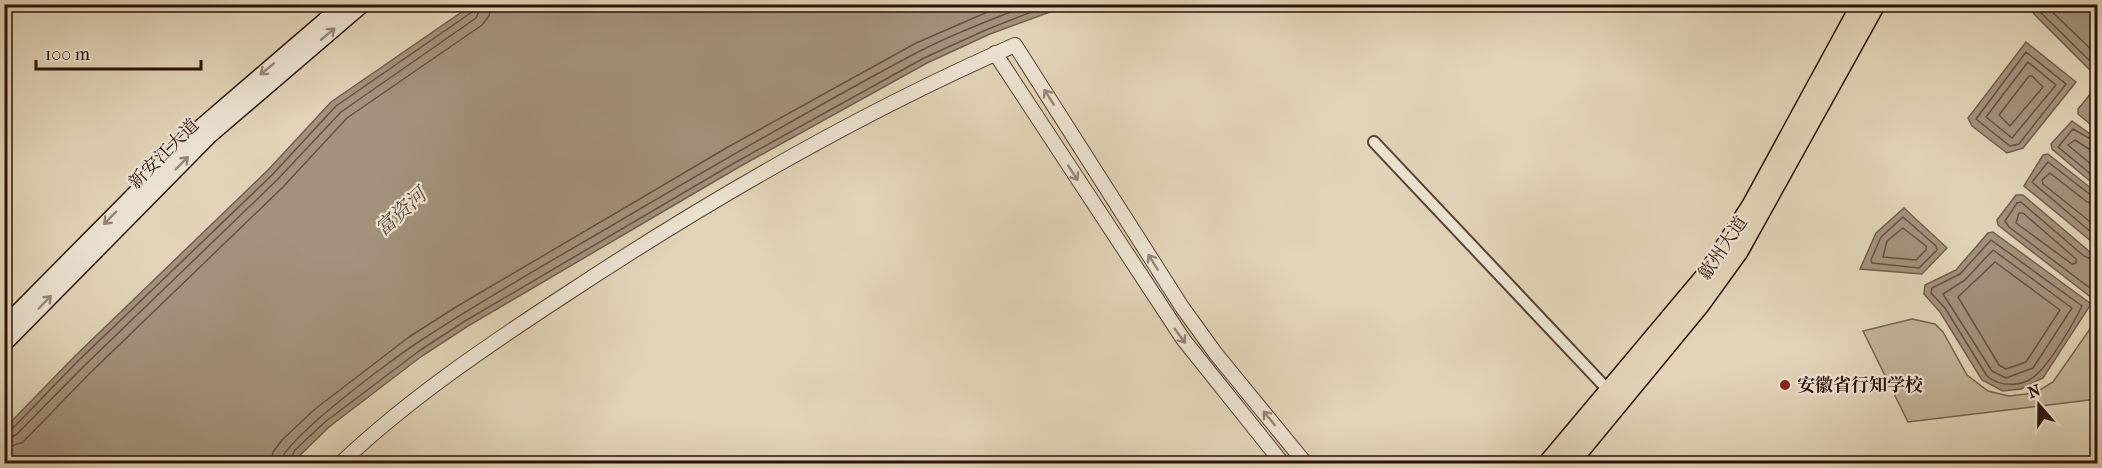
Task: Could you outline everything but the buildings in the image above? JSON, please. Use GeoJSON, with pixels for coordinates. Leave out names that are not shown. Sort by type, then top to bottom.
{"type":"FeatureCollection","features":[{"type":"Feature","properties":{"kind":"highway","name":"歙州大道"},"geometry":{"type":"LineString","coordinates":[[1546,464],[1690,296],[1727,244],[1861,4]]}},
{"type":"Feature","properties":{"kind":"highway","name":"歙州大道"},"geometry":{"type":"LineString","coordinates":[[1569,464],[1646,367],[1700,305],[1739,251],[1876,4]]}},
{"type":"Feature","properties":{"kind":"main road","name":"新安江大道"},"geometry":{"type":"LineString","coordinates":[[7,318],[201,126],[344,4]]}},
{"type":"Feature","properties":{"kind":"main road","name":"新安江大道"},"geometry":{"type":"LineString","coordinates":[[4,344],[210,135],[363,4]]}},
{"type":"Feature","properties":{"kind":"street"},"geometry":{"type":"LineString","coordinates":[[340,464],[386,424],[493,344],[690,215],[856,120],[1015,45],[1182,307],[1216,354],[1306,464]]}},
{"type":"Feature","properties":{"kind":"street"},"geometry":{"type":"LineString","coordinates":[[995,54],[1178,332],[1283,464]]}},
{"type":"Feature","properties":{"kind":"street"},"geometry":{"type":"LineString","coordinates":[[1374,142],[1609,391]]}},
{"type":"Feature","properties":{"kind":"shaded area"},"geometry":{"type":"Polygon","coordinates":[[[1912,319],[1935,324],[1943,332],[1967,375],[1988,391],[2009,396],[2035,393],[2053,382],[2097,319],[2097,399],[1908,422],[1863,331],[1912,319]]]}},
{"type":"Feature","properties":{"kind":"water","name":"富资河"},"geometry":{"type":"Polygon","coordinates":[[[472,5],[1069,5],[990,34],[927,63],[739,167],[468,326],[422,356],[329,427],[292,463],[5,463],[5,428],[73,358],[268,170],[331,102],[472,5]]]}},
{"type":"Feature","properties":{"kind":"water"},"geometry":{"type":"Polygon","coordinates":[[[2029,5],[2097,5],[2097,67],[2093,73],[2034,14],[2029,5]]]}},
{"type":"Feature","properties":{"kind":"water"},"geometry":{"type":"Polygon","coordinates":[[[2026,42],[2076,82],[2023,148],[2007,153],[1972,126],[1968,118],[2026,42]]]}},
{"type":"Feature","properties":{"kind":"water"},"geometry":{"type":"Polygon","coordinates":[[[2091,93],[2097,93],[2097,130],[2078,114],[2078,109],[2091,93]]]}},
{"type":"Feature","properties":{"kind":"water"},"geometry":{"type":"Polygon","coordinates":[[[2072,121],[2097,139],[2097,187],[2052,149],[2051,144],[2072,121]]]}},
{"type":"Feature","properties":{"kind":"water"},"geometry":{"type":"Polygon","coordinates":[[[2048,154],[2097,193],[2097,246],[2024,186],[2043,155],[2048,154]]]}},
{"type":"Feature","properties":{"kind":"water"},"geometry":{"type":"Polygon","coordinates":[[[2016,195],[2023,195],[2097,258],[2097,302],[1998,225],[1997,220],[2016,195]]]}},
{"type":"Feature","properties":{"kind":"water"},"geometry":{"type":"Polygon","coordinates":[[[1904,208],[1947,248],[1922,274],[1860,269],[1876,233],[1904,208]]]}},
{"type":"Feature","properties":{"kind":"water"},"geometry":{"type":"Polygon","coordinates":[[[1993,232],[2091,304],[2043,378],[2021,389],[2003,391],[1982,380],[1940,312],[1924,294],[1925,285],[1956,270],[1988,233],[1993,232]]]}},
{"type":"Feature","properties":{"kind":"place","name":"安徽省行知学校"},"geometry":{"type":"Point","coordinates":[1785,385]}}]}
